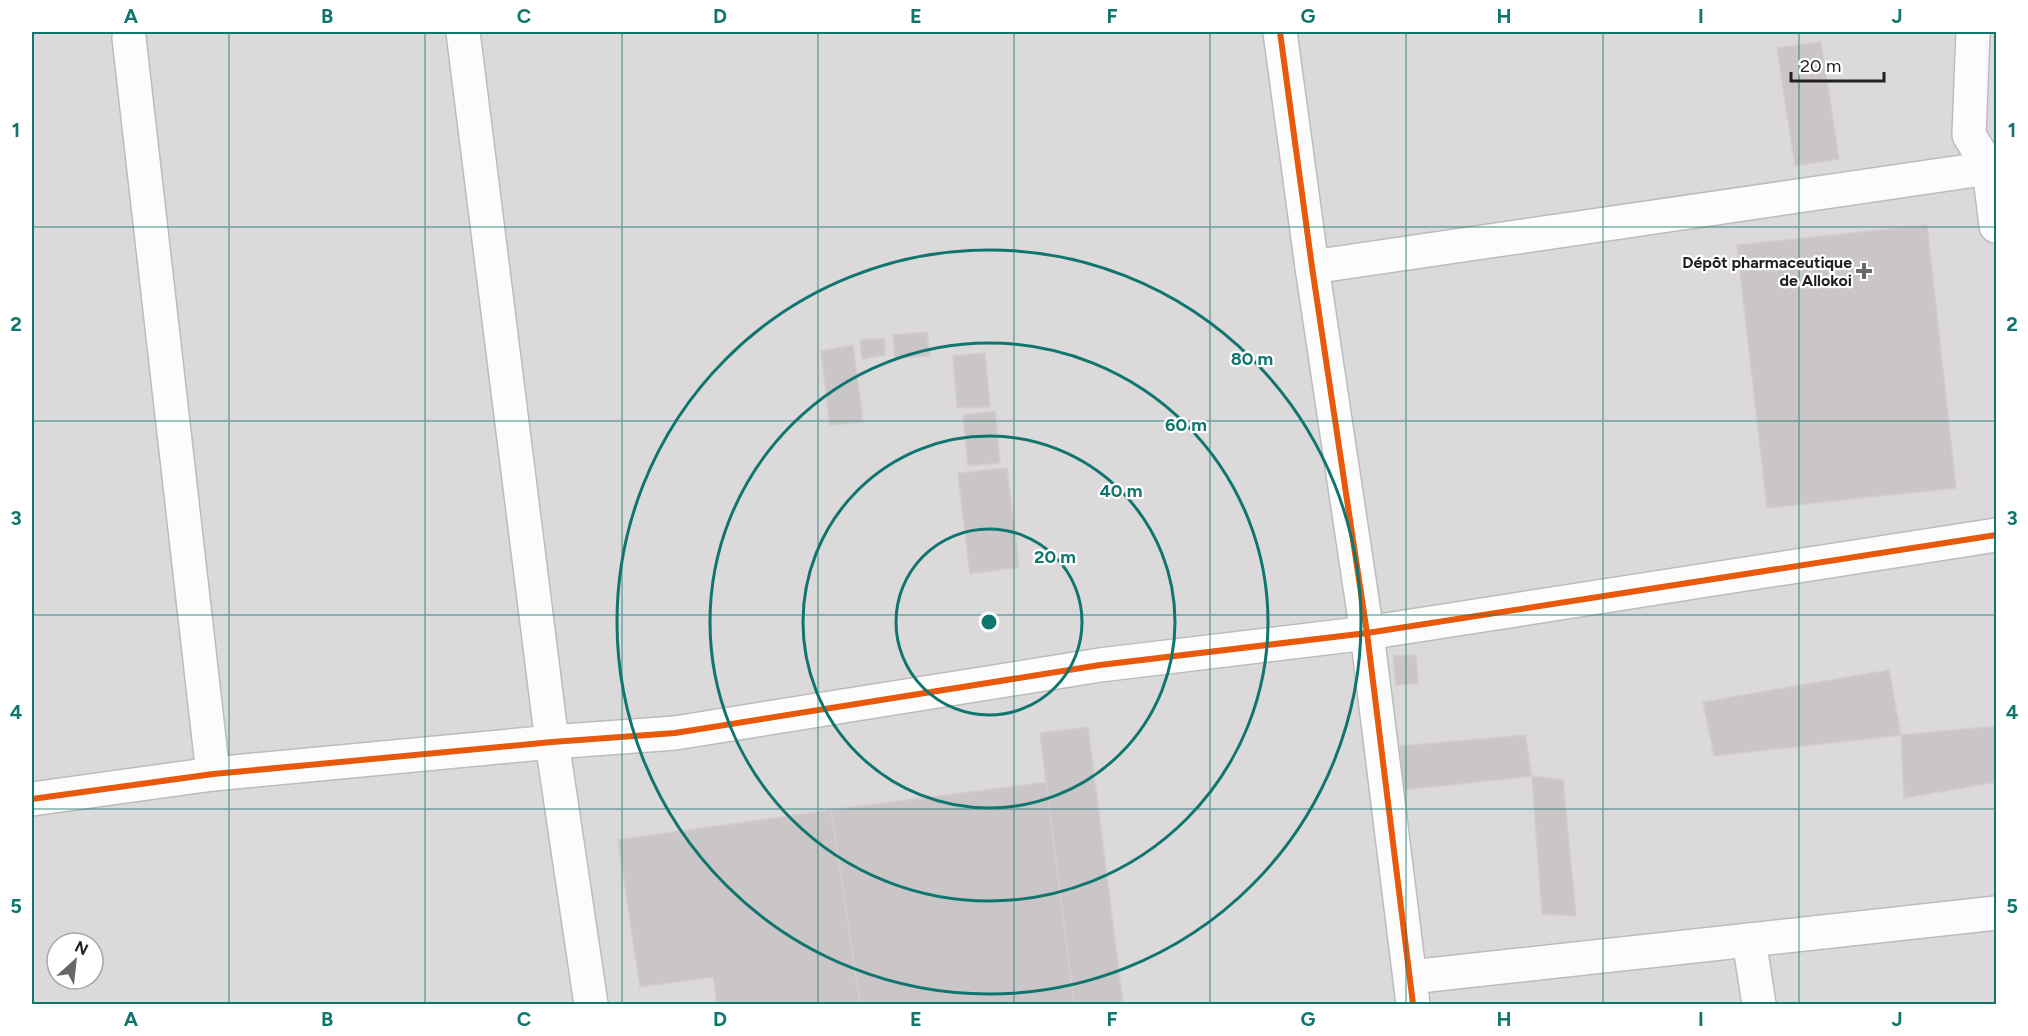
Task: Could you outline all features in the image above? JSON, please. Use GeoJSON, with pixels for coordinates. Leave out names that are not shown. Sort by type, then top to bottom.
{"type":"FeatureCollection","features":[{"type":"Feature","properties":{"kind":"street"},"geometry":{"type":"LineString","coordinates":[[463,32],[552,741],[591,1005]]}},
{"type":"Feature","properties":{"kind":"street"},"geometry":{"type":"LineString","coordinates":[[1280,32],[1312,267],[1367,633],[1411,991],[1749,940],[1996,913]]}},
{"type":"Feature","properties":{"kind":"street"},"geometry":{"type":"LineString","coordinates":[[1973,32],[1970,135],[1989,168],[1996,226]]}},
{"type":"Feature","properties":{"kind":"street"},"geometry":{"type":"LineString","coordinates":[[129,38],[213,774]]}},
{"type":"Feature","properties":{"kind":"street"},"geometry":{"type":"LineString","coordinates":[[1312,267],[1989,168]]}},
{"type":"Feature","properties":{"kind":"street"},"geometry":{"type":"LineString","coordinates":[[32,798],[213,774],[552,741],[675,733],[1100,665],[1367,633],[1996,536]]}},
{"type":"Feature","properties":{"kind":"street"},"geometry":{"type":"LineString","coordinates":[[1749,940],[1759,1005]]}},
{"type":"Feature","properties":{"kind":"shaded area"},"geometry":{"type":"Polygon","coordinates":[[[32,32],[1996,32],[1996,1004],[32,1004],[32,32]]]}},
{"type":"Feature","properties":{"kind":"building"},"geometry":{"type":"Polygon","coordinates":[[[1821,42],[1839,159],[1795,166],[1777,48],[1821,42]]]}},
{"type":"Feature","properties":{"kind":"building"},"geometry":{"type":"Polygon","coordinates":[[[1927,225],[1956,488],[1767,508],[1737,245],[1927,225]]]}},
{"type":"Feature","properties":{"kind":"building"},"geometry":{"type":"Polygon","coordinates":[[[927,332],[930,356],[895,358],[893,335],[927,332]]]}},
{"type":"Feature","properties":{"kind":"building"},"geometry":{"type":"Polygon","coordinates":[[[884,338],[885,355],[862,359],[860,340],[884,338]]]}},
{"type":"Feature","properties":{"kind":"building"},"geometry":{"type":"Polygon","coordinates":[[[853,345],[863,422],[830,425],[821,351],[853,345]]]}},
{"type":"Feature","properties":{"kind":"building"},"geometry":{"type":"Polygon","coordinates":[[[985,353],[990,407],[957,408],[953,356],[985,353]]]}},
{"type":"Feature","properties":{"kind":"building"},"geometry":{"type":"Polygon","coordinates":[[[995,411],[1000,463],[968,466],[963,415],[995,411]]]}},
{"type":"Feature","properties":{"kind":"building"},"geometry":{"type":"Polygon","coordinates":[[[1007,468],[1019,567],[970,574],[958,473],[1007,468]]]}},
{"type":"Feature","properties":{"kind":"building"},"geometry":{"type":"Polygon","coordinates":[[[1416,655],[1418,683],[1396,685],[1393,656],[1416,655]]]}},
{"type":"Feature","properties":{"kind":"building"},"geometry":{"type":"Polygon","coordinates":[[[1889,670],[1901,735],[1714,756],[1703,702],[1889,670]]]}},
{"type":"Feature","properties":{"kind":"building"},"geometry":{"type":"Polygon","coordinates":[[[1996,726],[1996,782],[1904,798],[1901,735],[1996,726]]]}},
{"type":"Feature","properties":{"kind":"building"},"geometry":{"type":"Polygon","coordinates":[[[1088,727],[1123,1004],[1074,1004],[1040,733],[1088,727]]]}},
{"type":"Feature","properties":{"kind":"building"},"geometry":{"type":"Polygon","coordinates":[[[1525,735],[1532,776],[1403,790],[1400,746],[1525,735]]]}},
{"type":"Feature","properties":{"kind":"building"},"geometry":{"type":"Polygon","coordinates":[[[1532,776],[1563,780],[1576,916],[1542,914],[1532,776]]]}},
{"type":"Feature","properties":{"kind":"building"},"geometry":{"type":"Polygon","coordinates":[[[1046,782],[1074,1004],[860,1004],[831,810],[1046,782]]]}},
{"type":"Feature","properties":{"kind":"building"},"geometry":{"type":"Polygon","coordinates":[[[831,810],[860,1004],[717,1004],[713,977],[640,987],[618,840],[831,810]]]}},
{"type":"Feature","properties":{"kind":"cycle path"},"geometry":{"type":"LineString","coordinates":[[1280,32],[1312,267],[1367,633],[1413,1004]]}},
{"type":"Feature","properties":{"kind":"cycle path"},"geometry":{"type":"LineString","coordinates":[[32,799],[213,774],[552,742],[675,733],[1100,665],[1367,633],[1996,535]]}},
{"type":"Feature","properties":{"kind":"place","name":"Dépôt pharmaceutique de Allokoi"},"geometry":{"type":"Point","coordinates":[1864,271]}}]}
